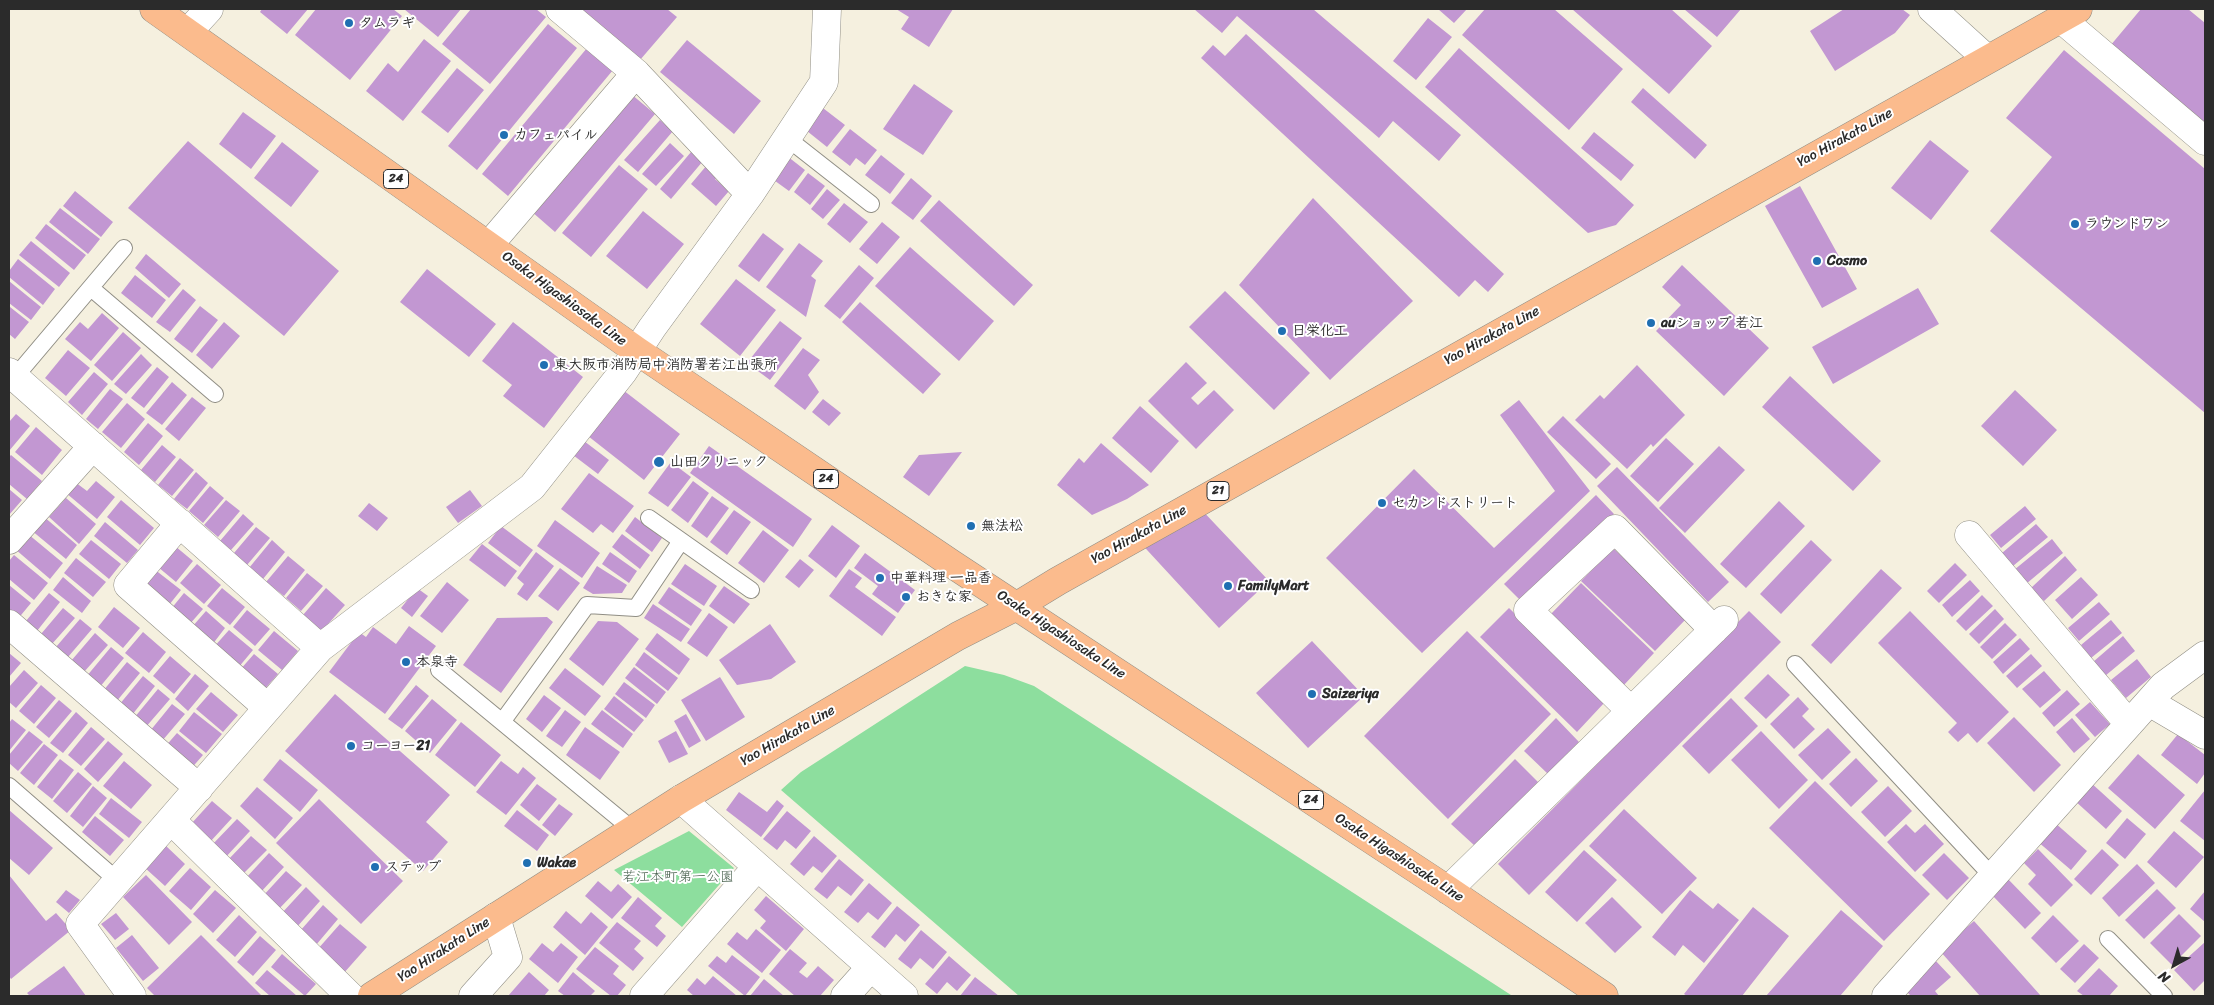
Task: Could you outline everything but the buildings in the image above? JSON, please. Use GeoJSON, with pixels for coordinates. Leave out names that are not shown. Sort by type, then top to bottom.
{"type":"FeatureCollection","features":[{"type":"Feature","properties":{"kind":"main road","name":"Osaka Higashiosaka Line"},"geometry":{"type":"LineString","coordinates":[[154,9],[489,245],[636,352],[1448,890],[1604,996]]}},
{"type":"Feature","properties":{"kind":"main road","name":"Yao Hirakata Line"},"geometry":{"type":"LineString","coordinates":[[372,996],[681,799],[958,636],[1017,606],[1066,576],[1986,58],[2069,14]]}},
{"type":"Feature","properties":{"kind":"street"},"geometry":{"type":"LineString","coordinates":[[188,32],[209,9]]}},
{"type":"Feature","properties":{"kind":"street"},"geometry":{"type":"LineString","coordinates":[[560,9],[636,73],[750,194]]}},
{"type":"Feature","properties":{"kind":"street"},"geometry":{"type":"LineString","coordinates":[[132,996],[80,924],[320,648],[532,487],[623,372],[750,194],[824,82],[827,9]]}},
{"type":"Feature","properties":{"kind":"street"},"geometry":{"type":"LineString","coordinates":[[1932,9],[1986,58]]}},
{"type":"Feature","properties":{"kind":"street"},"geometry":{"type":"LineString","coordinates":[[2069,14],[2205,141]]}},
{"type":"Feature","properties":{"kind":"street"},"geometry":{"type":"LineString","coordinates":[[489,245],[636,73]]}},
{"type":"Feature","properties":{"kind":"street"},"geometry":{"type":"LineString","coordinates":[[12,374],[320,648]]}},
{"type":"Feature","properties":{"kind":"street"},"geometry":{"type":"LineString","coordinates":[[9,540],[92,446]]}},
{"type":"Feature","properties":{"kind":"street"},"geometry":{"type":"LineString","coordinates":[[180,523],[128,585],[268,708]]}},
{"type":"Feature","properties":{"kind":"street"},"geometry":{"type":"LineString","coordinates":[[1448,890],[1719,625],[1615,529],[1528,610],[1631,711]]}},
{"type":"Feature","properties":{"kind":"street"},"geometry":{"type":"LineString","coordinates":[[1970,535],[2130,724]]}},
{"type":"Feature","properties":{"kind":"street"},"geometry":{"type":"LineString","coordinates":[[9,624],[199,788]]}},
{"type":"Feature","properties":{"kind":"street"},"geometry":{"type":"LineString","coordinates":[[1886,996],[2149,702],[2164,686],[2205,655]]}},
{"type":"Feature","properties":{"kind":"street"},"geometry":{"type":"LineString","coordinates":[[2149,702],[2205,735]]}},
{"type":"Feature","properties":{"kind":"street"},"geometry":{"type":"LineString","coordinates":[[681,799],[904,996]]}},
{"type":"Feature","properties":{"kind":"street"},"geometry":{"type":"LineString","coordinates":[[171,820],[350,996]]}},
{"type":"Feature","properties":{"kind":"street"},"geometry":{"type":"LineString","coordinates":[[644,996],[757,867]]}},
{"type":"Feature","properties":{"kind":"street"},"geometry":{"type":"LineString","coordinates":[[473,996],[508,957],[496,917]]}},
{"type":"Feature","properties":{"kind":"street"},"geometry":{"type":"LineString","coordinates":[[845,996],[871,967]]}},
{"type":"Feature","properties":{"kind":"lane"},"geometry":{"type":"LineString","coordinates":[[787,138],[871,204]]}},
{"type":"Feature","properties":{"kind":"lane"},"geometry":{"type":"LineString","coordinates":[[12,374],[91,288],[124,248]]}},
{"type":"Feature","properties":{"kind":"lane"},"geometry":{"type":"LineString","coordinates":[[91,288],[215,394]]}},
{"type":"Feature","properties":{"kind":"lane"},"geometry":{"type":"LineString","coordinates":[[649,518],[751,590]]}},
{"type":"Feature","properties":{"kind":"lane"},"geometry":{"type":"LineString","coordinates":[[502,722],[587,605],[636,608],[681,541]]}},
{"type":"Feature","properties":{"kind":"lane"},"geometry":{"type":"LineString","coordinates":[[1795,664],[1993,877]]}},
{"type":"Feature","properties":{"kind":"lane"},"geometry":{"type":"LineString","coordinates":[[439,670],[632,830]]}},
{"type":"Feature","properties":{"kind":"lane"},"geometry":{"type":"LineString","coordinates":[[9,786],[118,881]]}},
{"type":"Feature","properties":{"kind":"lane"},"geometry":{"type":"LineString","coordinates":[[2108,939],[2164,996]]}},
{"type":"Feature","properties":{"kind":"green space"},"geometry":{"type":"Polygon","coordinates":[[[965,666],[1004,675],[1034,686],[1511,995],[1019,996],[781,790],[801,772],[965,666]]]}},
{"type":"Feature","properties":{"kind":"green space","name":"若江本町第一公園"},"geometry":{"type":"Polygon","coordinates":[[[689,831],[734,868],[682,927],[614,870],[689,831]]]}},
{"type":"Feature","properties":{"kind":"place","name":"タムラギ"},"geometry":{"type":"Point","coordinates":[349,23]}},
{"type":"Feature","properties":{"kind":"place","name":"カフェパイル"},"geometry":{"type":"Point","coordinates":[504,135]}},
{"type":"Feature","properties":{"kind":"place","name":"ラウンドワン"},"geometry":{"type":"Point","coordinates":[2075,224]}},
{"type":"Feature","properties":{"kind":"place","name":"Cosmo"},"geometry":{"type":"Point","coordinates":[1817,261]}},
{"type":"Feature","properties":{"kind":"place","name":"auショップ 若江"},"geometry":{"type":"Point","coordinates":[1651,323]}},
{"type":"Feature","properties":{"kind":"place","name":"日栄化工"},"geometry":{"type":"Point","coordinates":[1282,331]}},
{"type":"Feature","properties":{"kind":"place","name":"東大阪市消防局中消防署若江出張所"},"geometry":{"type":"Point","coordinates":[544,365]}},
{"type":"Feature","properties":{"kind":"place","name":"山田クリニック"},"geometry":{"type":"Point","coordinates":[659,462]}},
{"type":"Feature","properties":{"kind":"place","name":"セカンドストリート"},"geometry":{"type":"Point","coordinates":[1382,503]}},
{"type":"Feature","properties":{"kind":"place","name":"無法松"},"geometry":{"type":"Point","coordinates":[971,526]}},
{"type":"Feature","properties":{"kind":"place","name":"中華料理 一品香"},"geometry":{"type":"Point","coordinates":[880,578]}},
{"type":"Feature","properties":{"kind":"place","name":"FamilyMart"},"geometry":{"type":"Point","coordinates":[1228,586]}},
{"type":"Feature","properties":{"kind":"place","name":"おきな家"},"geometry":{"type":"Point","coordinates":[906,597]}},
{"type":"Feature","properties":{"kind":"place","name":"本泉寺"},"geometry":{"type":"Point","coordinates":[406,662]}},
{"type":"Feature","properties":{"kind":"place","name":"Saizeriya"},"geometry":{"type":"Point","coordinates":[1312,694]}},
{"type":"Feature","properties":{"kind":"place","name":"コーヨー21"},"geometry":{"type":"Point","coordinates":[351,746]}},
{"type":"Feature","properties":{"kind":"place","name":"Wakae"},"geometry":{"type":"Point","coordinates":[527,863]}},
{"type":"Feature","properties":{"kind":"place","name":"ステップ"},"geometry":{"type":"Point","coordinates":[375,867]}}]}
